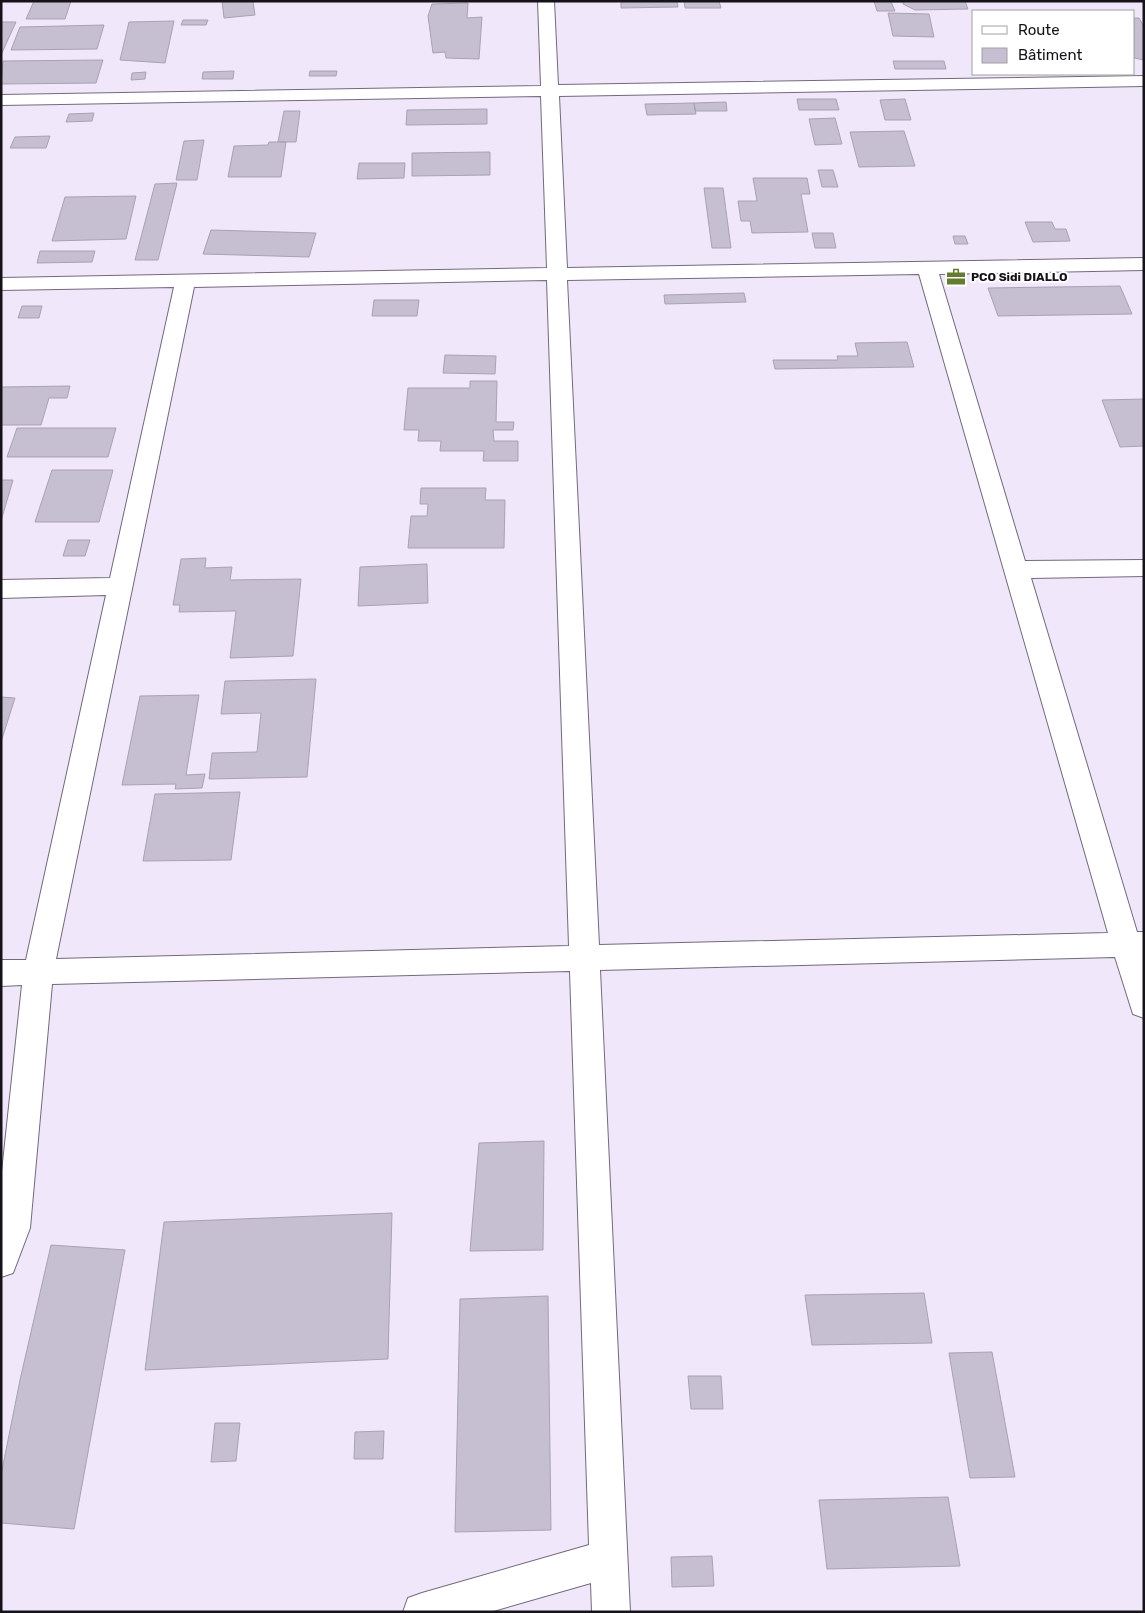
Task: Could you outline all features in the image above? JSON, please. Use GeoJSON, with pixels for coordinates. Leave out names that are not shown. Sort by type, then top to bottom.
{"type":"FeatureCollection","features":[{"type":"Feature","properties":{"kind":"street"},"geometry":{"type":"LineString","coordinates":[[546,1],[611,1612]]}},
{"type":"Feature","properties":{"kind":"street"},"geometry":{"type":"LineString","coordinates":[[1,100],[1144,81]]}},
{"type":"Feature","properties":{"kind":"street"},"geometry":{"type":"LineString","coordinates":[[1,284],[1144,264]]}},
{"type":"Feature","properties":{"kind":"street"},"geometry":{"type":"LineString","coordinates":[[927,268],[1015,570],[1135,944],[1144,1005]]}},
{"type":"Feature","properties":{"kind":"street"},"geometry":{"type":"LineString","coordinates":[[1,1261],[13,1228],[38,972],[185,280]]}},
{"type":"Feature","properties":{"kind":"street"},"geometry":{"type":"LineString","coordinates":[[1015,570],[1144,568]]}},
{"type":"Feature","properties":{"kind":"street"},"geometry":{"type":"LineString","coordinates":[[1,589],[120,586]]}},
{"type":"Feature","properties":{"kind":"street"},"geometry":{"type":"LineString","coordinates":[[1,973],[1135,944]]}},
{"type":"Feature","properties":{"kind":"street"},"geometry":{"type":"LineString","coordinates":[[422,1612],[608,1559]]}},
{"type":"Feature","properties":{"kind":"building"},"geometry":{"type":"Polygon","coordinates":[[[34,1],[71,1],[65,19],[26,19],[34,1]]]}},
{"type":"Feature","properties":{"kind":"building"},"geometry":{"type":"Polygon","coordinates":[[[222,1],[253,1],[255,15],[224,18],[222,1]]]}},
{"type":"Feature","properties":{"kind":"building"},"geometry":{"type":"Polygon","coordinates":[[[621,1],[677,1],[678,7],[621,8],[621,1]]]}},
{"type":"Feature","properties":{"kind":"building"},"geometry":{"type":"Polygon","coordinates":[[[684,1],[719,1],[721,8],[685,8],[684,1]]]}},
{"type":"Feature","properties":{"kind":"building"},"geometry":{"type":"Polygon","coordinates":[[[874,1],[965,1],[968,9],[915,10],[903,4],[903,2],[891,2],[895,11],[877,11],[874,1]]]}},
{"type":"Feature","properties":{"kind":"building"},"geometry":{"type":"Polygon","coordinates":[[[468,3],[467,18],[482,17],[479,59],[446,58],[445,52],[433,53],[428,16],[432,4],[468,3]]]}},
{"type":"Feature","properties":{"kind":"building"},"geometry":{"type":"Polygon","coordinates":[[[888,13],[929,14],[934,37],[893,36],[888,13]]]}},
{"type":"Feature","properties":{"kind":"building"},"geometry":{"type":"Polygon","coordinates":[[[1135,18],[1139,18],[1144,27],[1144,60],[1135,58],[1135,18]]]}},
{"type":"Feature","properties":{"kind":"building"},"geometry":{"type":"Polygon","coordinates":[[[183,20],[208,20],[206,25],[181,25],[183,20]]]}},
{"type":"Feature","properties":{"kind":"building"},"geometry":{"type":"Polygon","coordinates":[[[174,21],[165,63],[120,60],[129,22],[174,21]]]}},
{"type":"Feature","properties":{"kind":"building"},"geometry":{"type":"Polygon","coordinates":[[[1,22],[16,22],[1,55],[1,22]]]}},
{"type":"Feature","properties":{"kind":"building"},"geometry":{"type":"Polygon","coordinates":[[[104,25],[97,49],[11,50],[20,27],[104,25]]]}},
{"type":"Feature","properties":{"kind":"building"},"geometry":{"type":"Polygon","coordinates":[[[103,60],[96,83],[1,84],[3,61],[103,60]]]}},
{"type":"Feature","properties":{"kind":"building"},"geometry":{"type":"Polygon","coordinates":[[[893,61],[944,61],[946,69],[895,69],[893,61]]]}},
{"type":"Feature","properties":{"kind":"building"},"geometry":{"type":"Polygon","coordinates":[[[234,71],[233,79],[202,79],[203,72],[234,71]]]}},
{"type":"Feature","properties":{"kind":"building"},"geometry":{"type":"Polygon","coordinates":[[[310,71],[337,71],[336,76],[309,76],[310,71]]]}},
{"type":"Feature","properties":{"kind":"building"},"geometry":{"type":"Polygon","coordinates":[[[146,72],[145,79],[131,80],[132,73],[146,72]]]}},
{"type":"Feature","properties":{"kind":"building"},"geometry":{"type":"Polygon","coordinates":[[[797,99],[836,99],[839,110],[799,110],[797,99]]]}},
{"type":"Feature","properties":{"kind":"building"},"geometry":{"type":"Polygon","coordinates":[[[905,99],[911,120],[885,120],[880,100],[905,99]]]}},
{"type":"Feature","properties":{"kind":"building"},"geometry":{"type":"Polygon","coordinates":[[[726,102],[727,111],[695,111],[694,103],[726,102]]]}},
{"type":"Feature","properties":{"kind":"building"},"geometry":{"type":"Polygon","coordinates":[[[694,103],[696,114],[647,115],[645,104],[694,103]]]}},
{"type":"Feature","properties":{"kind":"building"},"geometry":{"type":"Polygon","coordinates":[[[487,109],[487,124],[406,125],[407,110],[487,109]]]}},
{"type":"Feature","properties":{"kind":"building"},"geometry":{"type":"Polygon","coordinates":[[[284,111],[300,111],[296,142],[278,142],[284,111]]]}},
{"type":"Feature","properties":{"kind":"building"},"geometry":{"type":"Polygon","coordinates":[[[94,113],[92,121],[66,122],[69,114],[94,113]]]}},
{"type":"Feature","properties":{"kind":"building"},"geometry":{"type":"Polygon","coordinates":[[[835,118],[842,144],[815,145],[809,119],[835,118]]]}},
{"type":"Feature","properties":{"kind":"building"},"geometry":{"type":"Polygon","coordinates":[[[904,131],[915,166],[859,167],[850,132],[904,131]]]}},
{"type":"Feature","properties":{"kind":"building"},"geometry":{"type":"Polygon","coordinates":[[[50,136],[46,148],[10,148],[15,137],[50,136]]]}},
{"type":"Feature","properties":{"kind":"building"},"geometry":{"type":"Polygon","coordinates":[[[204,140],[197,180],[176,180],[184,141],[204,140]]]}},
{"type":"Feature","properties":{"kind":"building"},"geometry":{"type":"Polygon","coordinates":[[[269,142],[286,142],[281,177],[228,177],[234,146],[268,145],[269,142]]]}},
{"type":"Feature","properties":{"kind":"building"},"geometry":{"type":"Polygon","coordinates":[[[490,152],[490,175],[412,176],[412,153],[490,152]]]}},
{"type":"Feature","properties":{"kind":"building"},"geometry":{"type":"Polygon","coordinates":[[[359,163],[405,163],[404,178],[357,179],[359,163]]]}},
{"type":"Feature","properties":{"kind":"building"},"geometry":{"type":"Polygon","coordinates":[[[818,170],[833,170],[838,187],[822,187],[818,170]]]}},
{"type":"Feature","properties":{"kind":"building"},"geometry":{"type":"Polygon","coordinates":[[[753,178],[807,178],[810,194],[801,194],[808,232],[752,233],[750,221],[741,221],[738,201],[757,201],[753,178]]]}},
{"type":"Feature","properties":{"kind":"building"},"geometry":{"type":"Polygon","coordinates":[[[177,183],[158,260],[135,260],[155,184],[177,183]]]}},
{"type":"Feature","properties":{"kind":"building"},"geometry":{"type":"Polygon","coordinates":[[[704,188],[723,188],[731,248],[712,248],[704,188]]]}},
{"type":"Feature","properties":{"kind":"building"},"geometry":{"type":"Polygon","coordinates":[[[136,196],[126,239],[52,241],[65,197],[136,196]]]}},
{"type":"Feature","properties":{"kind":"building"},"geometry":{"type":"Polygon","coordinates":[[[1025,222],[1052,222],[1055,229],[1066,229],[1070,241],[1033,242],[1025,222]]]}},
{"type":"Feature","properties":{"kind":"building"},"geometry":{"type":"Polygon","coordinates":[[[211,230],[316,233],[309,257],[203,254],[211,230]]]}},
{"type":"Feature","properties":{"kind":"building"},"geometry":{"type":"Polygon","coordinates":[[[812,233],[833,233],[836,248],[815,248],[812,233]]]}},
{"type":"Feature","properties":{"kind":"building"},"geometry":{"type":"Polygon","coordinates":[[[953,236],[965,236],[968,244],[955,244],[953,236]]]}},
{"type":"Feature","properties":{"kind":"building"},"geometry":{"type":"Polygon","coordinates":[[[40,251],[95,251],[92,262],[37,263],[40,251]]]}},
{"type":"Feature","properties":{"kind":"building"},"geometry":{"type":"Polygon","coordinates":[[[1120,286],[1132,314],[998,316],[988,288],[1120,286]]]}},
{"type":"Feature","properties":{"kind":"building"},"geometry":{"type":"Polygon","coordinates":[[[744,293],[746,302],[665,304],[664,295],[744,293]]]}},
{"type":"Feature","properties":{"kind":"building"},"geometry":{"type":"Polygon","coordinates":[[[374,300],[419,300],[417,316],[372,316],[374,300]]]}},
{"type":"Feature","properties":{"kind":"building"},"geometry":{"type":"Polygon","coordinates":[[[22,306],[42,306],[39,318],[18,318],[22,306]]]}},
{"type":"Feature","properties":{"kind":"building"},"geometry":{"type":"Polygon","coordinates":[[[907,342],[914,367],[775,369],[773,360],[838,360],[837,356],[858,356],[855,343],[907,342]]]}},
{"type":"Feature","properties":{"kind":"building"},"geometry":{"type":"Polygon","coordinates":[[[445,355],[496,356],[495,374],[443,373],[445,355]]]}},
{"type":"Feature","properties":{"kind":"building"},"geometry":{"type":"Polygon","coordinates":[[[470,381],[497,381],[496,422],[514,422],[513,430],[493,430],[494,441],[518,441],[518,461],[483,461],[484,451],[440,451],[441,441],[418,441],[419,430],[404,430],[408,388],[470,388],[470,381]]]}},
{"type":"Feature","properties":{"kind":"building"},"geometry":{"type":"Polygon","coordinates":[[[70,386],[67,398],[49,398],[41,425],[1,425],[1,387],[70,386]]]}},
{"type":"Feature","properties":{"kind":"building"},"geometry":{"type":"Polygon","coordinates":[[[1144,399],[1144,446],[1120,447],[1102,400],[1144,399]]]}},
{"type":"Feature","properties":{"kind":"building"},"geometry":{"type":"Polygon","coordinates":[[[17,428],[116,428],[108,457],[7,457],[17,428]]]}},
{"type":"Feature","properties":{"kind":"building"},"geometry":{"type":"Polygon","coordinates":[[[52,470],[113,470],[99,522],[35,522],[52,470]]]}},
{"type":"Feature","properties":{"kind":"building"},"geometry":{"type":"Polygon","coordinates":[[[1,480],[13,480],[1,521],[1,480]]]}},
{"type":"Feature","properties":{"kind":"building"},"geometry":{"type":"Polygon","coordinates":[[[421,488],[486,488],[485,500],[505,500],[504,548],[408,548],[411,516],[427,516],[428,504],[420,504],[421,488]]]}},
{"type":"Feature","properties":{"kind":"building"},"geometry":{"type":"Polygon","coordinates":[[[68,540],[90,540],[85,556],[63,556],[68,540]]]}},
{"type":"Feature","properties":{"kind":"building"},"geometry":{"type":"Polygon","coordinates":[[[206,558],[205,568],[232,567],[230,580],[301,579],[293,656],[230,658],[236,611],[179,612],[180,605],[173,605],[181,559],[206,558]]]}},
{"type":"Feature","properties":{"kind":"building"},"geometry":{"type":"Polygon","coordinates":[[[427,564],[428,603],[358,606],[360,567],[427,564]]]}},
{"type":"Feature","properties":{"kind":"building"},"geometry":{"type":"Polygon","coordinates":[[[316,679],[307,777],[209,779],[212,753],[257,752],[261,713],[221,714],[225,681],[316,679]]]}},
{"type":"Feature","properties":{"kind":"building"},"geometry":{"type":"Polygon","coordinates":[[[199,695],[186,775],[205,774],[202,788],[175,789],[176,784],[122,785],[140,696],[199,695]]]}},
{"type":"Feature","properties":{"kind":"building"},"geometry":{"type":"Polygon","coordinates":[[[1,697],[15,698],[1,742],[1,697]]]}},
{"type":"Feature","properties":{"kind":"building"},"geometry":{"type":"Polygon","coordinates":[[[240,792],[231,860],[143,861],[155,794],[240,792]]]}},
{"type":"Feature","properties":{"kind":"building"},"geometry":{"type":"Polygon","coordinates":[[[544,1141],[543,1250],[470,1251],[479,1143],[544,1141]]]}},
{"type":"Feature","properties":{"kind":"building"},"geometry":{"type":"Polygon","coordinates":[[[392,1213],[388,1359],[145,1370],[164,1222],[392,1213]]]}},
{"type":"Feature","properties":{"kind":"building"},"geometry":{"type":"Polygon","coordinates":[[[51,1245],[125,1250],[74,1529],[1,1523],[1,1475],[20,1380],[51,1245]]]}},
{"type":"Feature","properties":{"kind":"building"},"geometry":{"type":"Polygon","coordinates":[[[924,1293],[932,1343],[812,1345],[805,1295],[924,1293]]]}},
{"type":"Feature","properties":{"kind":"building"},"geometry":{"type":"Polygon","coordinates":[[[548,1296],[551,1530],[455,1532],[460,1299],[548,1296]]]}},
{"type":"Feature","properties":{"kind":"building"},"geometry":{"type":"Polygon","coordinates":[[[992,1352],[1015,1477],[970,1478],[949,1353],[992,1352]]]}},
{"type":"Feature","properties":{"kind":"building"},"geometry":{"type":"Polygon","coordinates":[[[688,1376],[721,1376],[723,1409],[691,1409],[688,1376]]]}},
{"type":"Feature","properties":{"kind":"building"},"geometry":{"type":"Polygon","coordinates":[[[215,1423],[240,1423],[236,1461],[211,1462],[215,1423]]]}},
{"type":"Feature","properties":{"kind":"building"},"geometry":{"type":"Polygon","coordinates":[[[384,1431],[383,1459],[354,1459],[355,1432],[384,1431]]]}},
{"type":"Feature","properties":{"kind":"building"},"geometry":{"type":"Polygon","coordinates":[[[948,1497],[960,1566],[827,1569],[819,1500],[948,1497]]]}},
{"type":"Feature","properties":{"kind":"building"},"geometry":{"type":"Polygon","coordinates":[[[712,1556],[714,1586],[672,1587],[671,1557],[712,1556]]]}},
{"type":"Feature","properties":{"kind":"place","name":"PCO Sidi DIALLO"},"geometry":{"type":"Point","coordinates":[956,277]}}]}
